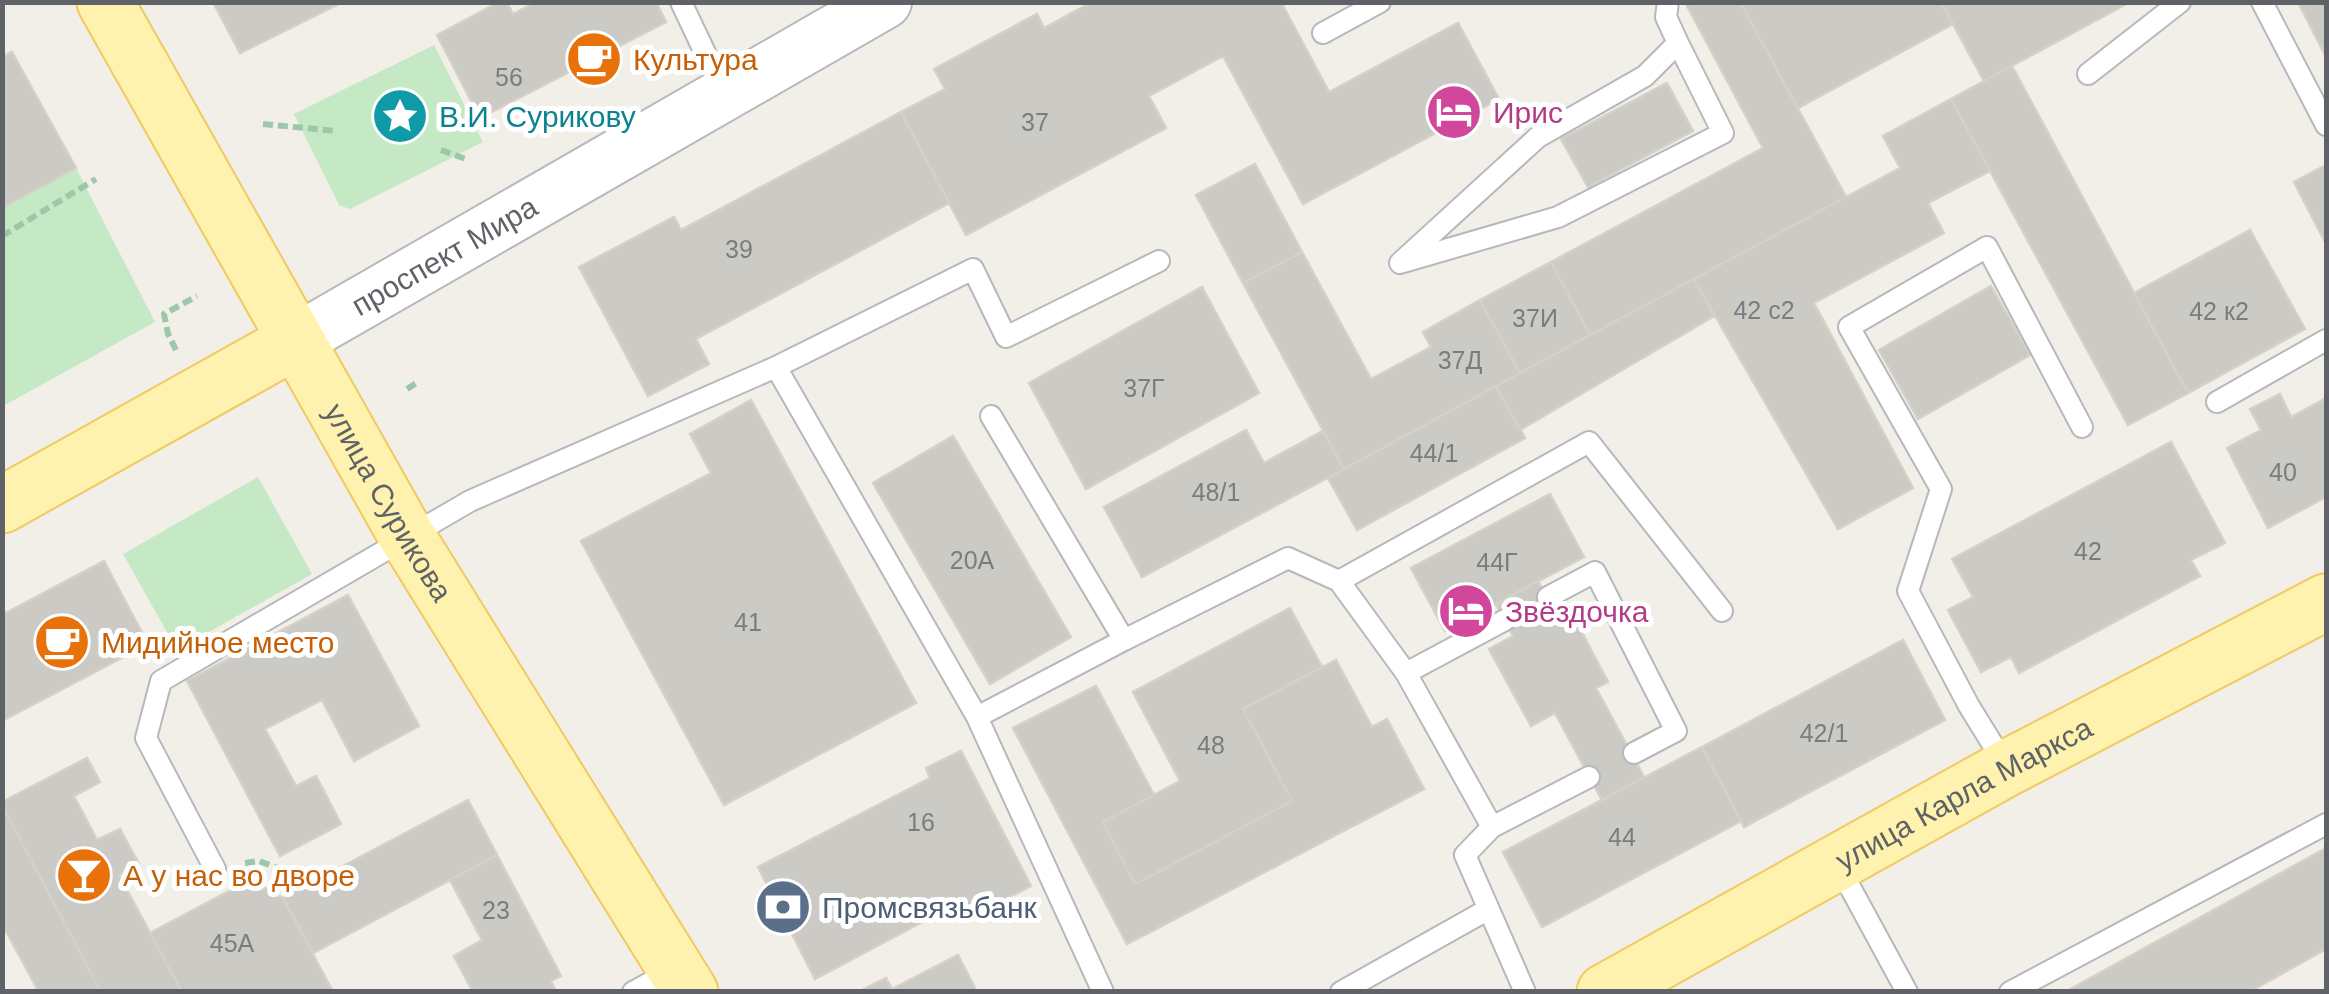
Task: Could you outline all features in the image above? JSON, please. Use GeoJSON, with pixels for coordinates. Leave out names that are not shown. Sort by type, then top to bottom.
{"type":"FeatureCollection","features":[{"type":"Feature","properties":{"kind":"main road","name":"улица Сурикова"},"geometry":{"type":"LineString","coordinates":[[105,2],[406,535],[666,984]]}},
{"type":"Feature","properties":{"kind":"main road","name":"проспект Мира"},"geometry":{"type":"LineString","coordinates":[[2,505],[885,2]]}},
{"type":"Feature","properties":{"kind":"main road","name":"улица Карла Маркса"},"geometry":{"type":"LineString","coordinates":[[1605,992],[2007,768],[2326,602]]}},
{"type":"Feature","properties":{"kind":"lane"},"geometry":{"type":"LineString","coordinates":[[680,2],[724,94]]}},
{"type":"Feature","properties":{"kind":"lane"},"geometry":{"type":"LineString","coordinates":[[1323,33],[1380,2]]}},
{"type":"Feature","properties":{"kind":"lane"},"geometry":{"type":"LineString","coordinates":[[1668,2],[1666,16],[1723,133],[1558,218],[1400,263],[1538,137],[1645,76],[1678,43]]}},
{"type":"Feature","properties":{"kind":"lane"},"geometry":{"type":"LineString","coordinates":[[2088,74],[2180,2]]}},
{"type":"Feature","properties":{"kind":"lane"},"geometry":{"type":"LineString","coordinates":[[2262,2],[2326,126]]}},
{"type":"Feature","properties":{"kind":"lane"},"geometry":{"type":"LineString","coordinates":[[2007,768],[1908,591],[1941,489],[1848,327],[1987,247],[2082,428]]}},
{"type":"Feature","properties":{"kind":"lane"},"geometry":{"type":"LineString","coordinates":[[215,869],[146,738],[161,680],[470,501],[776,367],[973,269],[1006,337],[1159,261]]}},
{"type":"Feature","properties":{"kind":"lane"},"geometry":{"type":"LineString","coordinates":[[2217,402],[2326,340]]}},
{"type":"Feature","properties":{"kind":"lane"},"geometry":{"type":"LineString","coordinates":[[776,367],[977,717],[1103,992]]}},
{"type":"Feature","properties":{"kind":"lane"},"geometry":{"type":"LineString","coordinates":[[992,416],[1124,640]]}},
{"type":"Feature","properties":{"kind":"lane"},"geometry":{"type":"LineString","coordinates":[[1338,581],[1589,442],[1722,610]]}},
{"type":"Feature","properties":{"kind":"lane"},"geometry":{"type":"LineString","coordinates":[[977,717],[1288,558],[1338,581],[1406,674],[1492,826]]}},
{"type":"Feature","properties":{"kind":"lane"},"geometry":{"type":"LineString","coordinates":[[1548,598],[1595,572],[1676,731],[1634,753]]}},
{"type":"Feature","properties":{"kind":"lane"},"geometry":{"type":"LineString","coordinates":[[1406,674],[1505,620]]}},
{"type":"Feature","properties":{"kind":"lane"},"geometry":{"type":"LineString","coordinates":[[1526,992],[1486,910],[1465,855],[1492,826],[1589,777]]}},
{"type":"Feature","properties":{"kind":"lane"},"geometry":{"type":"LineString","coordinates":[[2010,992],[2326,824]]}},
{"type":"Feature","properties":{"kind":"lane"},"geometry":{"type":"LineString","coordinates":[[1837,863],[1907,992]]}},
{"type":"Feature","properties":{"kind":"lane"},"geometry":{"type":"LineString","coordinates":[[1341,992],[1486,910]]}},
{"type":"Feature","properties":{"kind":"path"},"geometry":{"type":"LineString","coordinates":[[263,124],[336,131]]}},
{"type":"Feature","properties":{"kind":"path"},"geometry":{"type":"LineString","coordinates":[[441,150],[466,159]]}},
{"type":"Feature","properties":{"kind":"path"},"geometry":{"type":"LineString","coordinates":[[2,236],[96,179]]}},
{"type":"Feature","properties":{"kind":"path"},"geometry":{"type":"LineString","coordinates":[[179,356],[164,314],[196,296]]}},
{"type":"Feature","properties":{"kind":"path"},"geometry":{"type":"LineString","coordinates":[[407,389],[418,382]]}},
{"type":"Feature","properties":{"kind":"path"},"geometry":{"type":"LineString","coordinates":[[215,869],[260,861],[291,873]]}},
{"type":"Feature","properties":{"kind":"green space"},"geometry":{"type":"Polygon","coordinates":[[[434,45],[483,142],[350,209],[339,205],[294,114],[434,45]]]}},
{"type":"Feature","properties":{"kind":"green space"},"geometry":{"type":"Polygon","coordinates":[[[76,168],[155,322],[3,406],[3,208],[76,168]]]}},
{"type":"Feature","properties":{"kind":"green space"},"geometry":{"type":"Polygon","coordinates":[[[258,477],[312,574],[177,650],[123,554],[258,477]]]}},
{"type":"Feature","properties":{"kind":"building"},"geometry":{"type":"Polygon","coordinates":[[[213,2],[343,2],[240,53],[213,2]]]}},
{"type":"Feature","properties":{"kind":"building"},"geometry":{"type":"Polygon","coordinates":[[[499,2],[507,2],[513,14],[536,2],[656,2],[666,22],[480,118],[437,35],[499,2]]]}},
{"type":"Feature","properties":{"kind":"building"},"geometry":{"type":"Polygon","coordinates":[[[1092,2],[1281,2],[1329,92],[1458,23],[1499,99],[1303,204],[1223,56],[1149,96],[1166,128],[966,235],[901,112],[945,89],[934,69],[1037,14],[1044,28],[1092,2]]]}},
{"type":"Feature","properties":{"kind":"building"},"geometry":{"type":"Polygon","coordinates":[[[1740,2],[1941,2],[1953,24],[1798,108],[1740,2]]]}},
{"type":"Feature","properties":{"kind":"building"},"geometry":{"type":"Polygon","coordinates":[[[1740,2],[1846,197],[1590,335],[1551,262],[1763,148],[1686,4],[1740,2]]]}},
{"type":"Feature","properties":{"kind":"building"},"geometry":{"type":"Polygon","coordinates":[[[2130,2],[1984,81],[1942,4],[2130,2]]]}},
{"type":"Feature","properties":{"kind":"building"},"geometry":{"type":"Polygon","coordinates":[[[2298,2],[2326,2],[2326,57],[2298,2]]]}},
{"type":"Feature","properties":{"kind":"building"},"geometry":{"type":"Polygon","coordinates":[[[12,52],[76,168],[2,208],[2,57],[12,52]]]}},
{"type":"Feature","properties":{"kind":"building"},"geometry":{"type":"Polygon","coordinates":[[[2012,66],[2188,393],[2128,425],[1951,99],[2012,66]]]}},
{"type":"Feature","properties":{"kind":"building"},"geometry":{"type":"Polygon","coordinates":[[[1667,83],[1693,131],[1588,187],[1561,139],[1667,83]]]}},
{"type":"Feature","properties":{"kind":"building"},"geometry":{"type":"Polygon","coordinates":[[[1951,99],[1990,171],[1928,203],[1944,233],[1814,303],[1913,488],[1838,529],[1694,279],[1900,168],[1883,136],[1951,99]]]}},
{"type":"Feature","properties":{"kind":"building"},"geometry":{"type":"Polygon","coordinates":[[[901,112],[949,203],[696,339],[709,364],[648,396],[579,267],[674,217],[681,230],[901,112]]]}},
{"type":"Feature","properties":{"kind":"building"},"geometry":{"type":"Polygon","coordinates":[[[1255,164],[1302,252],[1243,283],[1196,195],[1255,164]]]}},
{"type":"Feature","properties":{"kind":"building"},"geometry":{"type":"Polygon","coordinates":[[[2326,165],[2326,244],[2294,182],[2326,165]]]}},
{"type":"Feature","properties":{"kind":"building"},"geometry":{"type":"Polygon","coordinates":[[[2250,230],[2305,329],[2188,393],[2134,293],[2250,230]]]}},
{"type":"Feature","properties":{"kind":"building"},"geometry":{"type":"Polygon","coordinates":[[[1302,252],[1371,379],[1431,347],[1423,332],[1480,300],[1520,373],[1344,469],[1243,283],[1302,252]]]}},
{"type":"Feature","properties":{"kind":"building"},"geometry":{"type":"Polygon","coordinates":[[[1551,262],[1590,335],[1520,373],[1480,300],[1551,262]]]}},
{"type":"Feature","properties":{"kind":"building"},"geometry":{"type":"Polygon","coordinates":[[[1694,279],[1714,316],[1520,430],[1496,386],[1694,279]]]}},
{"type":"Feature","properties":{"kind":"building"},"geometry":{"type":"Polygon","coordinates":[[[1991,286],[2030,355],[1918,419],[1879,350],[1991,286]]]}},
{"type":"Feature","properties":{"kind":"building"},"geometry":{"type":"Polygon","coordinates":[[[1202,287],[1259,393],[1086,489],[1029,383],[1202,287]]]}},
{"type":"Feature","properties":{"kind":"building"},"geometry":{"type":"Polygon","coordinates":[[[1496,386],[1525,438],[1357,530],[1328,478],[1496,386]]]}},
{"type":"Feature","properties":{"kind":"building"},"geometry":{"type":"Polygon","coordinates":[[[2280,394],[2291,417],[2326,398],[2326,497],[2268,528],[2227,448],[2261,430],[2250,409],[2280,394]]]}},
{"type":"Feature","properties":{"kind":"building"},"geometry":{"type":"Polygon","coordinates":[[[751,400],[916,703],[724,805],[581,541],[711,473],[690,434],[751,400]]]}},
{"type":"Feature","properties":{"kind":"building"},"geometry":{"type":"Polygon","coordinates":[[[1246,430],[1264,463],[1323,431],[1344,469],[1142,577],[1104,507],[1246,430]]]}},
{"type":"Feature","properties":{"kind":"building"},"geometry":{"type":"Polygon","coordinates":[[[953,436],[1071,637],[990,684],[873,483],[953,436]]]}},
{"type":"Feature","properties":{"kind":"building"},"geometry":{"type":"Polygon","coordinates":[[[2171,442],[2225,543],[2191,560],[2200,576],[2019,673],[2011,657],[1981,672],[1948,610],[1973,597],[1952,559],[2171,442]]]}},
{"type":"Feature","properties":{"kind":"building"},"geometry":{"type":"Polygon","coordinates":[[[1550,494],[1584,557],[1445,631],[1411,568],[1550,494]]]}},
{"type":"Feature","properties":{"kind":"building"},"geometry":{"type":"Polygon","coordinates":[[[104,561],[148,644],[2,721],[2,615],[104,561]]]}},
{"type":"Feature","properties":{"kind":"building"},"geometry":{"type":"Polygon","coordinates":[[[1538,581],[1557,614],[1569,608],[1608,682],[1596,688],[1644,777],[1602,800],[1555,713],[1531,726],[1489,649],[1513,636],[1496,604],[1538,581]]]}},
{"type":"Feature","properties":{"kind":"building"},"geometry":{"type":"Polygon","coordinates":[[[348,595],[419,726],[354,761],[322,700],[265,729],[296,786],[316,776],[341,824],[280,856],[187,681],[348,595]]]}},
{"type":"Feature","properties":{"kind":"building"},"geometry":{"type":"Polygon","coordinates":[[[1290,608],[1322,667],[1243,709],[1292,801],[1135,884],[1103,822],[1180,781],[1133,692],[1290,608]]]}},
{"type":"Feature","properties":{"kind":"building"},"geometry":{"type":"Polygon","coordinates":[[[1903,640],[1945,720],[1744,827],[1702,747],[1903,640]]]}},
{"type":"Feature","properties":{"kind":"building"},"geometry":{"type":"Polygon","coordinates":[[[1336,660],[1372,727],[1387,719],[1424,789],[1127,944],[1013,728],[1096,686],[1154,795],[1103,822],[1135,884],[1292,801],[1243,709],[1336,660]]]}},
{"type":"Feature","properties":{"kind":"building"},"geometry":{"type":"Polygon","coordinates":[[[1702,747],[1741,821],[1542,927],[1503,852],[1702,747]]]}},
{"type":"Feature","properties":{"kind":"building"},"geometry":{"type":"Polygon","coordinates":[[[961,751],[1031,886],[966,919],[958,903],[815,979],[758,867],[930,778],[926,768],[961,751]]]}},
{"type":"Feature","properties":{"kind":"building"},"geometry":{"type":"Polygon","coordinates":[[[87,758],[100,782],[74,796],[97,840],[120,829],[139,864],[119,875],[182,992],[101,992],[2,805],[87,758]]]}},
{"type":"Feature","properties":{"kind":"building"},"geometry":{"type":"Polygon","coordinates":[[[468,800],[497,855],[313,953],[283,898],[468,800]]]}},
{"type":"Feature","properties":{"kind":"building"},"geometry":{"type":"Polygon","coordinates":[[[2,805],[101,992],[39,992],[2,924],[2,805]]]}},
{"type":"Feature","properties":{"kind":"building"},"geometry":{"type":"Polygon","coordinates":[[[2326,848],[2326,949],[2249,992],[2065,992],[2326,848]]]}},
{"type":"Feature","properties":{"kind":"building"},"geometry":{"type":"Polygon","coordinates":[[[497,855],[561,976],[551,981],[556,992],[473,992],[454,956],[482,940],[450,880],[497,855]]]}},
{"type":"Feature","properties":{"kind":"building"},"geometry":{"type":"Polygon","coordinates":[[[250,880],[283,898],[333,992],[182,992],[150,933],[250,880]]]}},
{"type":"Feature","properties":{"kind":"building"},"geometry":{"type":"Polygon","coordinates":[[[958,955],[977,992],[858,992],[886,978],[892,989],[958,955]]]}},
{"type":"Feature","properties":{"kind":"place","name":"Культура"},"geometry":{"type":"Point","coordinates":[594,59]}},
{"type":"Feature","properties":{"kind":"place","name":"Ирис"},"geometry":{"type":"Point","coordinates":[1454,112]}},
{"type":"Feature","properties":{"kind":"place","name":"В.И. Сурикову"},"geometry":{"type":"Point","coordinates":[400,116]}},
{"type":"Feature","properties":{"kind":"place","name":"Звёздочка"},"geometry":{"type":"Point","coordinates":[1466,611]}},
{"type":"Feature","properties":{"kind":"place","name":"Мидийное место"},"geometry":{"type":"Point","coordinates":[62,642]}},
{"type":"Feature","properties":{"kind":"place","name":"А у нас во дворе"},"geometry":{"type":"Point","coordinates":[84,875]}},
{"type":"Feature","properties":{"kind":"place","name":"Промсвязьбанк"},"geometry":{"type":"Point","coordinates":[783,907]}}]}
